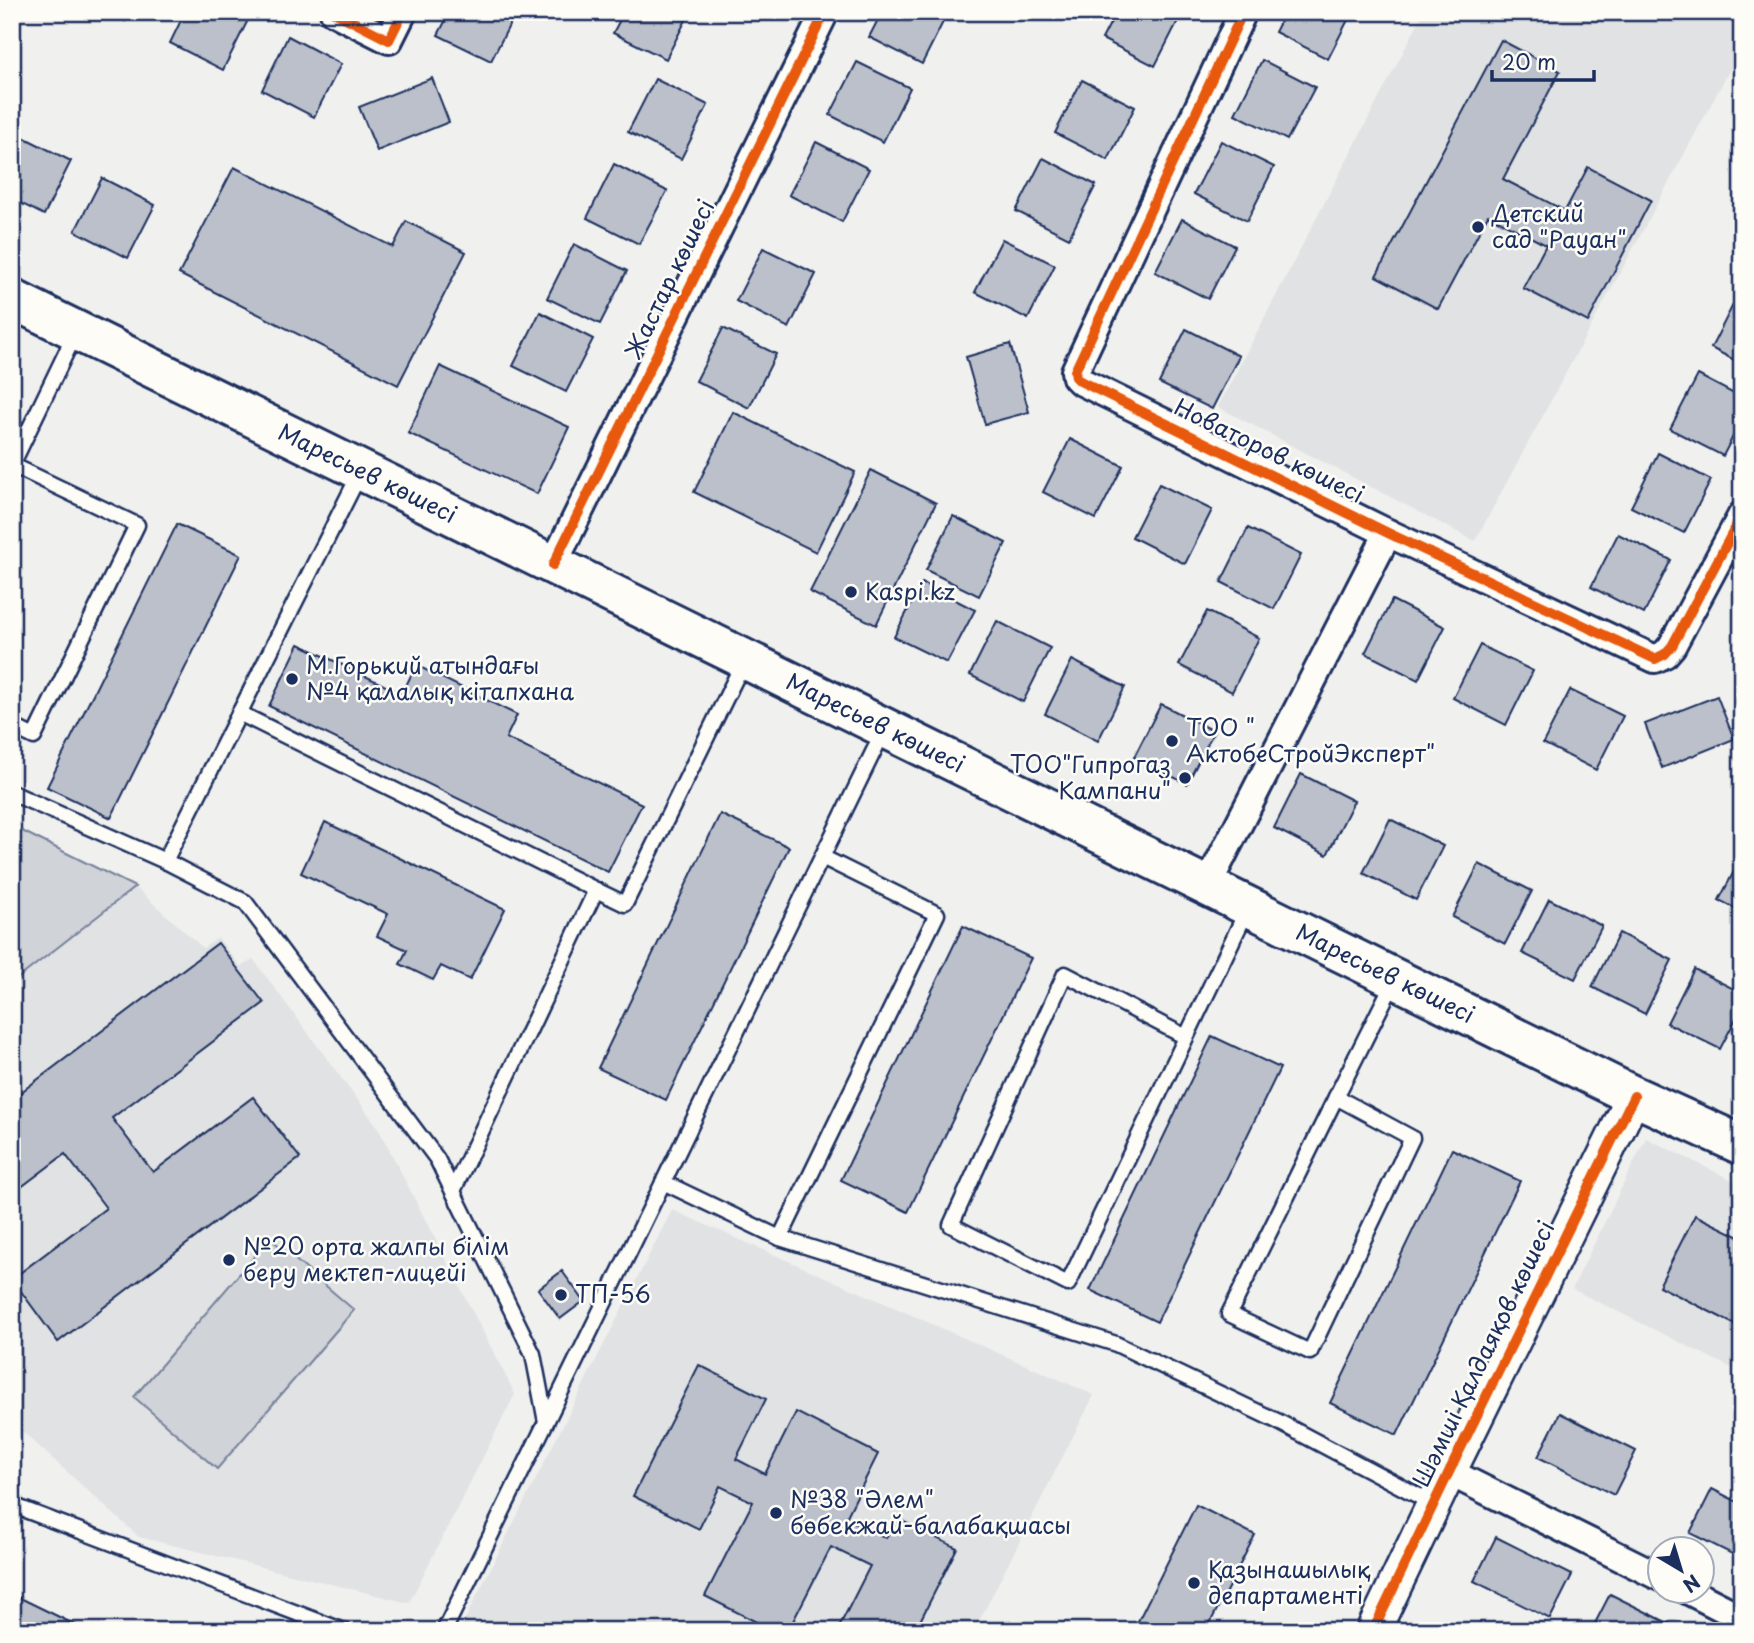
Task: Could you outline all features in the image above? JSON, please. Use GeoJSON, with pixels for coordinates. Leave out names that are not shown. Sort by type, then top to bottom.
{"type":"FeatureCollection","features":[{"type":"Feature","properties":{"kind":"main road","name":"Маресьев көшесі"},"geometry":{"type":"LineString","coordinates":[[12,299],[1634,1096],[1742,1145]]}},
{"type":"Feature","properties":{"kind":"street"},"geometry":{"type":"LineString","coordinates":[[334,12],[389,40],[402,12]]}},
{"type":"Feature","properties":{"kind":"street","name":"Жастар көшесі"},"geometry":{"type":"LineString","coordinates":[[553,565],[825,12]]}},
{"type":"Feature","properties":{"kind":"street","name":"Новаторов көшесі"},"geometry":{"type":"LineString","coordinates":[[1243,12],[1075,371],[1076,377],[1388,533],[1655,659],[1665,654],[1672,646],[1742,515]]}},
{"type":"Feature","properties":{"kind":"street"},"geometry":{"type":"LineString","coordinates":[[1207,886],[1388,533]]}},
{"type":"Feature","properties":{"kind":"street","name":"Шәмші Қалдаяқов көшесі"},"geometry":{"type":"LineString","coordinates":[[1373,1631],[1634,1096]]}},
{"type":"Feature","properties":{"kind":"street"},"geometry":{"type":"LineString","coordinates":[[1449,1472],[1646,1570]]}},
{"type":"Feature","properties":{"kind":"street"},"geometry":{"type":"LineString","coordinates":[[1713,1604],[1742,1618]]}},
{"type":"Feature","properties":{"kind":"lane"},"geometry":{"type":"LineString","coordinates":[[12,726],[34,737],[137,525],[12,465],[76,330]]}},
{"type":"Feature","properties":{"kind":"lane"},"geometry":{"type":"LineString","coordinates":[[165,861],[361,471]]}},
{"type":"Feature","properties":{"kind":"lane"},"geometry":{"type":"LineString","coordinates":[[239,713],[625,904],[745,659]]}},
{"type":"Feature","properties":{"kind":"lane"},"geometry":{"type":"LineString","coordinates":[[443,1631],[885,728]]}},
{"type":"Feature","properties":{"kind":"lane"},"geometry":{"type":"LineString","coordinates":[[12,793],[165,861],[245,902],[437,1158],[533,1354],[546,1422]]}},
{"type":"Feature","properties":{"kind":"lane"},"geometry":{"type":"LineString","coordinates":[[779,1238],[937,914],[822,857]]}},
{"type":"Feature","properties":{"kind":"lane"},"geometry":{"type":"LineString","coordinates":[[453,1191],[596,890]]}},
{"type":"Feature","properties":{"kind":"lane"},"geometry":{"type":"LineString","coordinates":[[1186,1037],[1065,974],[951,1225],[1068,1284],[1249,907]]}},
{"type":"Feature","properties":{"kind":"lane"},"geometry":{"type":"LineString","coordinates":[[1336,1097],[1412,1138],[1310,1352],[1229,1314],[1336,1097],[1395,979]]}},
{"type":"Feature","properties":{"kind":"lane"},"geometry":{"type":"LineString","coordinates":[[663,1182],[779,1238],[1116,1344],[1277,1421],[1434,1504]]}},
{"type":"Feature","properties":{"kind":"lane"},"geometry":{"type":"LineString","coordinates":[[12,1505],[344,1631]]}},
{"type":"Feature","properties":{"kind":"shaded area","name":"Детский сад \"Рауан\""},"geometry":{"type":"Polygon","coordinates":[[[1424,12],[1742,12],[1742,47],[1475,541],[1218,407],[1424,12]]]}},
{"type":"Feature","properties":{"kind":"shaded area","name":"№20 орта жалпы білім беру мектеп-лицейі"},"geometry":{"type":"Polygon","coordinates":[[[12,826],[135,887],[203,948],[218,938],[241,967],[253,959],[377,1126],[515,1394],[409,1603],[139,1537],[12,1422],[12,826]]]}},
{"type":"Feature","properties":{"kind":"shaded area"},"geometry":{"type":"Polygon","coordinates":[[[12,826],[135,887],[12,983],[12,826]]]}},
{"type":"Feature","properties":{"kind":"shaded area"},"geometry":{"type":"Polygon","coordinates":[[[1646,1138],[1742,1185],[1742,1373],[1572,1289],[1646,1138]]]}},
{"type":"Feature","properties":{"kind":"shaded area","name":"№38 \"Әлем\" бөбекжай-балабақшасы"},"geometry":{"type":"Polygon","coordinates":[[[672,1210],[1094,1395],[974,1631],[459,1631],[672,1210]]]}},
{"type":"Feature","properties":{"kind":"shaded area"},"geometry":{"type":"Polygon","coordinates":[[[270,1238],[354,1310],[217,1469],[134,1397],[270,1238]]]}},
{"type":"Feature","properties":{"kind":"building"},"geometry":{"type":"Polygon","coordinates":[[[109,12],[129,12],[125,21],[109,12]]]}},
{"type":"Feature","properties":{"kind":"building"},"geometry":{"type":"Polygon","coordinates":[[[185,12],[241,12],[250,16],[223,70],[170,43],[185,12]]]}},
{"type":"Feature","properties":{"kind":"building"},"geometry":{"type":"Polygon","coordinates":[[[450,12],[516,12],[491,61],[438,35],[450,12]]]}},
{"type":"Feature","properties":{"kind":"building"},"geometry":{"type":"Polygon","coordinates":[[[624,12],[690,12],[666,59],[613,33],[624,12]]]}},
{"type":"Feature","properties":{"kind":"building"},"geometry":{"type":"Polygon","coordinates":[[[882,12],[948,12],[922,64],[869,37],[882,12]]]}},
{"type":"Feature","properties":{"kind":"building"},"geometry":{"type":"Polygon","coordinates":[[[1116,12],[1182,13],[1155,66],[1102,39],[1116,12]]]}},
{"type":"Feature","properties":{"kind":"building"},"geometry":{"type":"Polygon","coordinates":[[[1285,12],[1352,12],[1328,59],[1275,32],[1285,12]]]}},
{"type":"Feature","properties":{"kind":"building"},"geometry":{"type":"Polygon","coordinates":[[[288,36],[341,64],[314,117],[262,90],[288,36]]]}},
{"type":"Feature","properties":{"kind":"building"},"geometry":{"type":"Polygon","coordinates":[[[1501,40],[1560,71],[1503,179],[1565,211],[1588,167],[1651,200],[1588,322],[1523,288],[1546,245],[1488,215],[1438,309],[1376,276],[1501,40]]]}},
{"type":"Feature","properties":{"kind":"building"},"geometry":{"type":"Polygon","coordinates":[[[1262,60],[1315,87],[1287,140],[1235,114],[1262,60]]]}},
{"type":"Feature","properties":{"kind":"building"},"geometry":{"type":"Polygon","coordinates":[[[857,62],[910,88],[883,142],[830,115],[857,62]]]}},
{"type":"Feature","properties":{"kind":"building"},"geometry":{"type":"Polygon","coordinates":[[[432,78],[449,122],[377,151],[359,107],[432,78]]]}},
{"type":"Feature","properties":{"kind":"building"},"geometry":{"type":"Polygon","coordinates":[[[655,79],[708,105],[681,159],[628,132],[655,79]]]}},
{"type":"Feature","properties":{"kind":"building"},"geometry":{"type":"Polygon","coordinates":[[[1082,80],[1135,107],[1108,160],[1055,133],[1082,80]]]}},
{"type":"Feature","properties":{"kind":"building"},"geometry":{"type":"Polygon","coordinates":[[[19,135],[71,161],[44,215],[12,199],[12,147],[19,135]]]}},
{"type":"Feature","properties":{"kind":"building"},"geometry":{"type":"Polygon","coordinates":[[[1221,141],[1274,167],[1247,221],[1194,194],[1221,141]]]}},
{"type":"Feature","properties":{"kind":"building"},"geometry":{"type":"Polygon","coordinates":[[[816,142],[869,169],[842,222],[789,195],[816,142]]]}},
{"type":"Feature","properties":{"kind":"building"},"geometry":{"type":"Polygon","coordinates":[[[1043,158],[1096,185],[1069,238],[1016,211],[1043,158]]]}},
{"type":"Feature","properties":{"kind":"building"},"geometry":{"type":"Polygon","coordinates":[[[614,164],[667,191],[639,244],[587,218],[614,164]]]}},
{"type":"Feature","properties":{"kind":"building"},"geometry":{"type":"Polygon","coordinates":[[[234,167],[393,247],[406,221],[466,252],[398,385],[179,274],[234,167]]]}},
{"type":"Feature","properties":{"kind":"building"},"geometry":{"type":"Polygon","coordinates":[[[102,178],[155,205],[128,258],[75,231],[102,178]]]}},
{"type":"Feature","properties":{"kind":"building"},"geometry":{"type":"Polygon","coordinates":[[[1182,219],[1235,246],[1208,299],[1155,272],[1182,219]]]}},
{"type":"Feature","properties":{"kind":"building"},"geometry":{"type":"Polygon","coordinates":[[[1002,239],[1055,265],[1028,319],[975,292],[1002,239]]]}},
{"type":"Feature","properties":{"kind":"building"},"geometry":{"type":"Polygon","coordinates":[[[574,244],[627,271],[600,324],[547,298],[574,244]]]}},
{"type":"Feature","properties":{"kind":"building"},"geometry":{"type":"Polygon","coordinates":[[[763,248],[816,274],[789,328],[736,301],[763,248]]]}},
{"type":"Feature","properties":{"kind":"building"},"geometry":{"type":"Polygon","coordinates":[[[1738,295],[1742,297],[1742,364],[1711,348],[1738,295]]]}},
{"type":"Feature","properties":{"kind":"building"},"geometry":{"type":"Polygon","coordinates":[[[540,312],[593,339],[566,392],[513,366],[540,312]]]}},
{"type":"Feature","properties":{"kind":"building"},"geometry":{"type":"Polygon","coordinates":[[[723,328],[776,354],[749,408],[696,381],[723,328]]]}},
{"type":"Feature","properties":{"kind":"building"},"geometry":{"type":"Polygon","coordinates":[[[1186,329],[1239,356],[1212,409],[1159,383],[1186,329]]]}},
{"type":"Feature","properties":{"kind":"building"},"geometry":{"type":"Polygon","coordinates":[[[1010,344],[1029,412],[985,424],[966,357],[1010,344]]]}},
{"type":"Feature","properties":{"kind":"building"},"geometry":{"type":"Polygon","coordinates":[[[440,366],[569,427],[537,494],[408,433],[440,366]]]}},
{"type":"Feature","properties":{"kind":"building"},"geometry":{"type":"Polygon","coordinates":[[[1698,375],[1742,398],[1742,419],[1723,456],[1670,429],[1698,375]]]}},
{"type":"Feature","properties":{"kind":"building"},"geometry":{"type":"Polygon","coordinates":[[[733,412],[855,472],[816,552],[694,492],[733,412]]]}},
{"type":"Feature","properties":{"kind":"building"},"geometry":{"type":"Polygon","coordinates":[[[1070,439],[1123,466],[1096,519],[1043,492],[1070,439]]]}},
{"type":"Feature","properties":{"kind":"building"},"geometry":{"type":"Polygon","coordinates":[[[1658,453],[1711,480],[1684,533],[1631,507],[1658,453]]]}},
{"type":"Feature","properties":{"kind":"building"},"geometry":{"type":"Polygon","coordinates":[[[871,470],[936,503],[876,625],[810,592],[871,470]]]}},
{"type":"Feature","properties":{"kind":"building"},"geometry":{"type":"Polygon","coordinates":[[[1159,484],[1212,510],[1185,564],[1132,537],[1159,484]]]}},
{"type":"Feature","properties":{"kind":"building"},"geometry":{"type":"Polygon","coordinates":[[[953,516],[1006,543],[979,596],[926,570],[953,516]]]}},
{"type":"Feature","properties":{"kind":"building"},"geometry":{"type":"Polygon","coordinates":[[[177,524],[241,555],[111,818],[47,787],[177,524]]]}},
{"type":"Feature","properties":{"kind":"building"},"geometry":{"type":"Polygon","coordinates":[[[1248,528],[1301,555],[1274,609],[1221,582],[1248,528]]]}},
{"type":"Feature","properties":{"kind":"building"},"geometry":{"type":"Polygon","coordinates":[[[1618,534],[1671,560],[1644,614],[1591,587],[1618,534]]]}},
{"type":"Feature","properties":{"kind":"building"},"geometry":{"type":"Polygon","coordinates":[[[922,583],[975,610],[947,663],[894,637],[922,583]]]}},
{"type":"Feature","properties":{"kind":"building"},"geometry":{"type":"Polygon","coordinates":[[[1392,600],[1445,627],[1418,680],[1365,653],[1392,600]]]}},
{"type":"Feature","properties":{"kind":"building"},"geometry":{"type":"Polygon","coordinates":[[[1207,611],[1259,638],[1232,692],[1179,665],[1207,611]]]}},
{"type":"Feature","properties":{"kind":"building"},"geometry":{"type":"Polygon","coordinates":[[[997,621],[1050,648],[1023,702],[970,675],[997,621]]]}},
{"type":"Feature","properties":{"kind":"building"},"geometry":{"type":"Polygon","coordinates":[[[299,644],[402,694],[416,665],[517,715],[506,738],[642,804],[608,872],[269,706],[299,644]]]}},
{"type":"Feature","properties":{"kind":"building"},"geometry":{"type":"Polygon","coordinates":[[[1480,645],[1533,671],[1506,725],[1453,698],[1480,645]]]}},
{"type":"Feature","properties":{"kind":"building"},"geometry":{"type":"Polygon","coordinates":[[[1072,660],[1125,687],[1098,741],[1045,714],[1072,660]]]}},
{"type":"Feature","properties":{"kind":"building"},"geometry":{"type":"Polygon","coordinates":[[[1570,690],[1623,716],[1596,770],[1543,743],[1570,690]]]}},
{"type":"Feature","properties":{"kind":"building"},"geometry":{"type":"Polygon","coordinates":[[[1717,696],[1734,739],[1662,768],[1645,724],[1717,696]]]}},
{"type":"Feature","properties":{"kind":"building"},"geometry":{"type":"Polygon","coordinates":[[[1161,704],[1214,731],[1187,784],[1134,757],[1161,704]]]}},
{"type":"Feature","properties":{"kind":"building"},"geometry":{"type":"Polygon","coordinates":[[[1301,774],[1354,801],[1327,855],[1274,828],[1301,774]]]}},
{"type":"Feature","properties":{"kind":"building"},"geometry":{"type":"Polygon","coordinates":[[[720,814],[789,847],[666,1100],[598,1068],[720,814]]]}},
{"type":"Feature","properties":{"kind":"building"},"geometry":{"type":"Polygon","coordinates":[[[1390,819],[1443,846],[1416,900],[1363,873],[1390,819]]]}},
{"type":"Feature","properties":{"kind":"building"},"geometry":{"type":"Polygon","coordinates":[[[325,822],[505,909],[470,980],[441,966],[433,980],[400,964],[407,950],[377,936],[388,914],[301,873],[325,822]]]}},
{"type":"Feature","properties":{"kind":"building"},"geometry":{"type":"Polygon","coordinates":[[[1742,856],[1742,912],[1719,900],[1742,856]]]}},
{"type":"Feature","properties":{"kind":"building"},"geometry":{"type":"Polygon","coordinates":[[[1479,864],[1532,891],[1505,944],[1452,917],[1479,864]]]}},
{"type":"Feature","properties":{"kind":"building"},"geometry":{"type":"Polygon","coordinates":[[[1549,899],[1602,926],[1575,979],[1522,953],[1549,899]]]}},
{"type":"Feature","properties":{"kind":"building"},"geometry":{"type":"Polygon","coordinates":[[[963,926],[1031,958],[908,1212],[841,1180],[963,926]]]}},
{"type":"Feature","properties":{"kind":"building"},"geometry":{"type":"Polygon","coordinates":[[[1619,933],[1672,960],[1645,1014],[1592,987],[1619,933]]]}},
{"type":"Feature","properties":{"kind":"building"},"geometry":{"type":"Polygon","coordinates":[[[218,943],[264,1003],[112,1118],[153,1172],[253,1097],[300,1158],[58,1342],[12,1279],[106,1208],[65,1154],[12,1194],[12,1099],[218,943]]]}},
{"type":"Feature","properties":{"kind":"building"},"geometry":{"type":"Polygon","coordinates":[[[1694,969],[1742,993],[1742,1007],[1720,1049],[1667,1023],[1694,969]]]}},
{"type":"Feature","properties":{"kind":"building"},"geometry":{"type":"Polygon","coordinates":[[[1212,1036],[1280,1068],[1157,1322],[1090,1290],[1212,1036]]]}},
{"type":"Feature","properties":{"kind":"building"},"geometry":{"type":"Polygon","coordinates":[[[1452,1149],[1520,1181],[1397,1435],[1330,1403],[1452,1149]]]}},
{"type":"Feature","properties":{"kind":"building"},"geometry":{"type":"Polygon","coordinates":[[[1695,1215],[1742,1238],[1742,1328],[1659,1286],[1695,1215]]]}},
{"type":"Feature","properties":{"kind":"building","name":"ТП-56"},"geometry":{"type":"Polygon","coordinates":[[[562,1271],[584,1301],[560,1319],[538,1289],[562,1271]]]}},
{"type":"Feature","properties":{"kind":"building"},"geometry":{"type":"Polygon","coordinates":[[[699,1365],[766,1399],[736,1459],[765,1474],[796,1412],[878,1454],[846,1518],[886,1538],[896,1518],[957,1548],[915,1631],[837,1631],[870,1566],[831,1547],[788,1631],[774,1631],[705,1596],[753,1502],[720,1486],[699,1529],[633,1496],[699,1365]]]}},
{"type":"Feature","properties":{"kind":"building"},"geometry":{"type":"Polygon","coordinates":[[[1560,1413],[1636,1451],[1614,1495],[1538,1457],[1560,1413]]]}},
{"type":"Feature","properties":{"kind":"building"},"geometry":{"type":"Polygon","coordinates":[[[1712,1489],[1742,1504],[1742,1559],[1716,1546],[1716,1534],[1690,1533],[1712,1489]]]}},
{"type":"Feature","properties":{"kind":"building","name":"Қазынашылық департаменті"},"geometry":{"type":"Polygon","coordinates":[[[1196,1505],[1255,1535],[1206,1631],[1133,1631],[1196,1505]]]}},
{"type":"Feature","properties":{"kind":"building"},"geometry":{"type":"Polygon","coordinates":[[[1496,1537],[1572,1575],[1550,1619],[1474,1581],[1496,1537]]]}},
{"type":"Feature","properties":{"kind":"building"},"geometry":{"type":"Polygon","coordinates":[[[12,1594],[88,1631],[12,1631],[12,1594]]]}},
{"type":"Feature","properties":{"kind":"building"},"geometry":{"type":"Polygon","coordinates":[[[1610,1594],[1684,1631],[1591,1631],[1610,1594]]]}},
{"type":"Feature","properties":{"kind":"cycle path"},"geometry":{"type":"LineString","coordinates":[[334,12],[389,40],[403,12]]}},
{"type":"Feature","properties":{"kind":"cycle path"},"geometry":{"type":"LineString","coordinates":[[553,565],[825,12]]}},
{"type":"Feature","properties":{"kind":"cycle path"},"geometry":{"type":"LineString","coordinates":[[1243,12],[1075,371],[1076,377],[1388,533],[1655,659],[1665,654],[1672,646],[1742,515]]}},
{"type":"Feature","properties":{"kind":"cycle path"},"geometry":{"type":"LineString","coordinates":[[1373,1631],[1634,1096]]}},
{"type":"Feature","properties":{"kind":"place","name":"Детский сад \"Рауан\""},"geometry":{"type":"Point","coordinates":[1478,227]}},
{"type":"Feature","properties":{"kind":"place","name":"Kaspi.kz"},"geometry":{"type":"Point","coordinates":[851,592]}},
{"type":"Feature","properties":{"kind":"place","name":"М.Горький атындағы №4 қалалық кітапхана"},"geometry":{"type":"Point","coordinates":[292,679]}},
{"type":"Feature","properties":{"kind":"place","name":"ТОО \" АктобеСтройЭксперт\""},"geometry":{"type":"Point","coordinates":[1172,741]}},
{"type":"Feature","properties":{"kind":"place","name":"ТОО\"Гипрогаз Кампани\""},"geometry":{"type":"Point","coordinates":[1185,778]}},
{"type":"Feature","properties":{"kind":"place","name":"№20 орта жалпы білім беру мектеп-лицейі"},"geometry":{"type":"Point","coordinates":[229,1260]}},
{"type":"Feature","properties":{"kind":"place","name":"ТП-56"},"geometry":{"type":"Point","coordinates":[561,1295]}},
{"type":"Feature","properties":{"kind":"place","name":"№38 \"Әлем\" бөбекжай-балабақшасы"},"geometry":{"type":"Point","coordinates":[776,1513]}},
{"type":"Feature","properties":{"kind":"place","name":"Қазынашылық департаменті"},"geometry":{"type":"Point","coordinates":[1194,1583]}}]}
